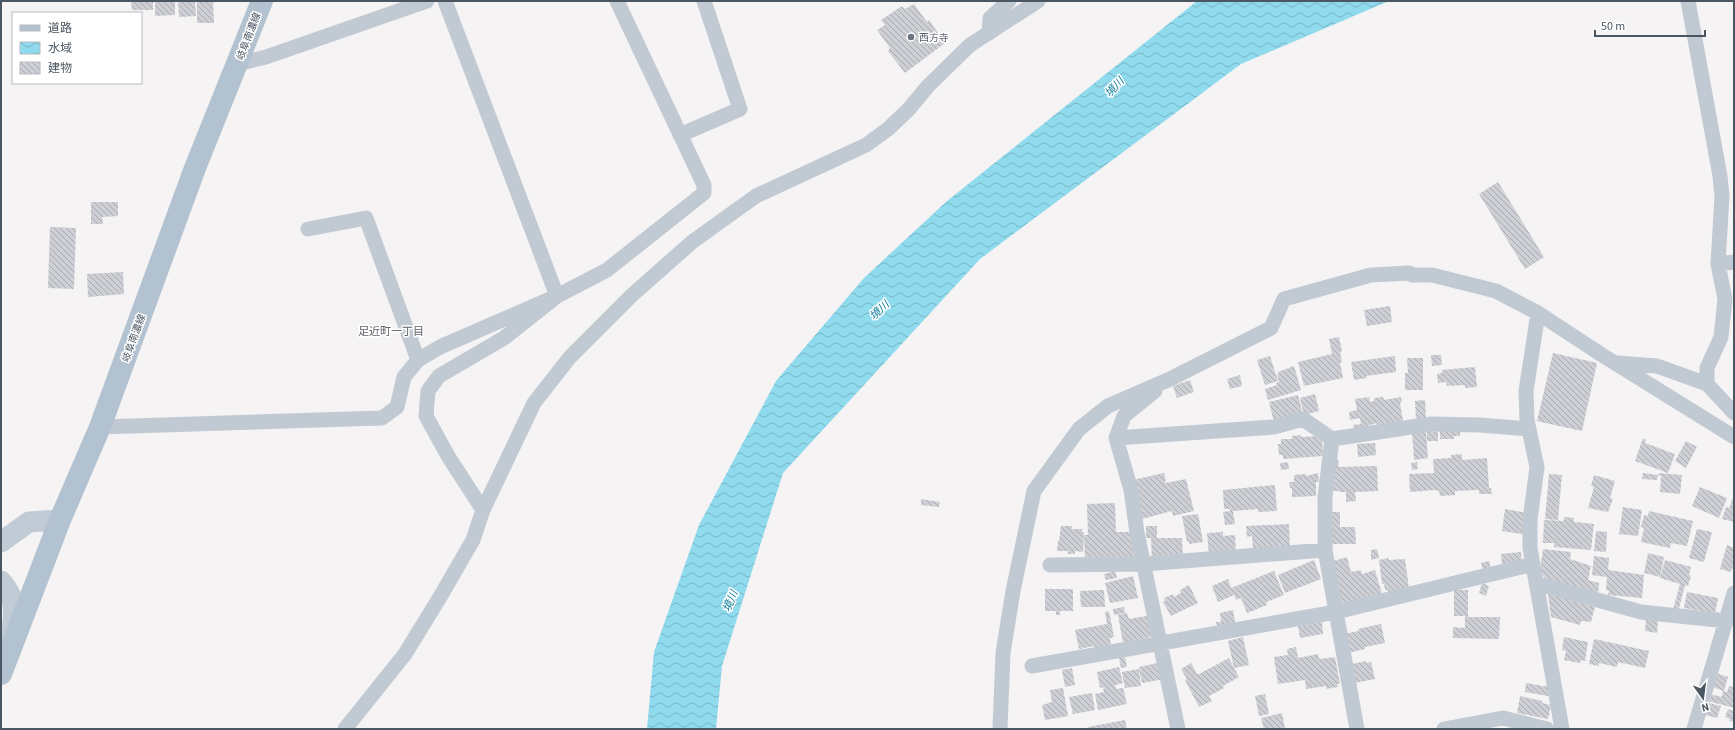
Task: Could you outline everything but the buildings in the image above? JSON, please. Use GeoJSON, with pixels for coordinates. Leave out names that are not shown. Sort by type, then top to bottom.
{"type":"FeatureCollection","features":[{"type":"Feature","properties":{"kind":"main road","name":"岐阜南濃線"},"geometry":{"type":"LineString","coordinates":[[1,674],[60,520],[100,427],[195,168],[262,1]]}},
{"type":"Feature","properties":{"kind":"main road"},"geometry":{"type":"LineString","coordinates":[[1,542],[29,522],[60,520]]}},
{"type":"Feature","properties":{"kind":"main road"},"geometry":{"type":"LineString","coordinates":[[1,581],[12,596],[14,612],[9,654]]}},
{"type":"Feature","properties":{"kind":"street"},"geometry":{"type":"LineString","coordinates":[[237,64],[266,57],[427,1]]}},
{"type":"Feature","properties":{"kind":"street"},"geometry":{"type":"LineString","coordinates":[[446,1],[557,296]]}},
{"type":"Feature","properties":{"kind":"street"},"geometry":{"type":"LineString","coordinates":[[100,427],[382,418],[397,407],[404,377],[418,360],[440,347],[557,296],[607,270],[704,193],[704,185],[617,1]]}},
{"type":"Feature","properties":{"kind":"street"},"geometry":{"type":"LineString","coordinates":[[680,135],[740,109],[704,1]]}},
{"type":"Feature","properties":{"kind":"street"},"geometry":{"type":"LineString","coordinates":[[988,33],[990,18],[1009,1]]}},
{"type":"Feature","properties":{"kind":"street"},"geometry":{"type":"LineString","coordinates":[[345,729],[405,654],[473,540],[483,510],[534,403],[570,357],[632,296],[692,242],[756,196],[866,145],[888,129],[909,109],[949,63],[970,45],[1038,1]]}},
{"type":"Feature","properties":{"kind":"street"},"geometry":{"type":"LineString","coordinates":[[1688,1],[1720,176],[1722,196],[1718,264],[1725,299],[1721,337],[1707,368],[1706,384]]}},
{"type":"Feature","properties":{"kind":"street"},"geometry":{"type":"LineString","coordinates":[[308,229],[366,218],[418,360]]}},
{"type":"Feature","properties":{"kind":"street"},"geometry":{"type":"LineString","coordinates":[[1718,264],[1734,262]]}},
{"type":"Feature","properties":{"kind":"street"},"geometry":{"type":"LineString","coordinates":[[1000,729],[1003,653],[1013,591],[1034,491],[1079,428],[1108,406],[1168,380],[1271,328],[1284,300],[1372,275],[1409,273],[1432,275],[1496,291],[1538,313],[1734,437]]}},
{"type":"Feature","properties":{"kind":"street"},"geometry":{"type":"LineString","coordinates":[[483,510],[448,456],[426,416],[428,392],[439,376],[504,338],[557,296]]}},
{"type":"Feature","properties":{"kind":"street"},"geometry":{"type":"LineString","coordinates":[[1538,313],[1526,391],[1526,420],[1537,467],[1530,520],[1530,548],[1562,729]]}},
{"type":"Feature","properties":{"kind":"street"},"geometry":{"type":"LineString","coordinates":[[1614,362],[1657,366],[1706,384],[1734,413]]}},
{"type":"Feature","properties":{"kind":"street"},"geometry":{"type":"LineString","coordinates":[[1168,380],[1124,416],[1116,438],[1131,490],[1144,564],[1178,729]]}},
{"type":"Feature","properties":{"kind":"street"},"geometry":{"type":"LineString","coordinates":[[1116,438],[1274,427],[1303,419],[1332,439],[1431,424],[1480,425],[1528,429]]}},
{"type":"Feature","properties":{"kind":"street"},"geometry":{"type":"LineString","coordinates":[[1332,439],[1325,497],[1325,550],[1357,729]]}},
{"type":"Feature","properties":{"kind":"street"},"geometry":{"type":"LineString","coordinates":[[1050,565],[1144,564],[1325,550]]}},
{"type":"Feature","properties":{"kind":"street"},"geometry":{"type":"LineString","coordinates":[[1032,666],[1336,612],[1533,564]]}},
{"type":"Feature","properties":{"kind":"street"},"geometry":{"type":"LineString","coordinates":[[1536,583],[1641,612],[1727,621]]}},
{"type":"Feature","properties":{"kind":"street"},"geometry":{"type":"LineString","coordinates":[[1694,729],[1734,593]]}},
{"type":"Feature","properties":{"kind":"street"},"geometry":{"type":"LineString","coordinates":[[1444,729],[1502,718],[1547,729]]}},
{"type":"Feature","properties":{"kind":"water","name":"境川"},"geometry":{"type":"Polygon","coordinates":[[[1197,1],[1389,1],[1241,64],[980,259],[783,473],[722,666],[716,729],[647,729],[654,652],[699,525],[776,381],[864,278],[947,201],[1197,1]]]}},
{"type":"Feature","properties":{"kind":"place","name":"西方寺"},"geometry":{"type":"Point","coordinates":[911,37]}},
{"type":"Feature","properties":{"kind":"district","name":"足近町一丁目"},"geometry":{"type":"Point","coordinates":[391,331]}}]}
